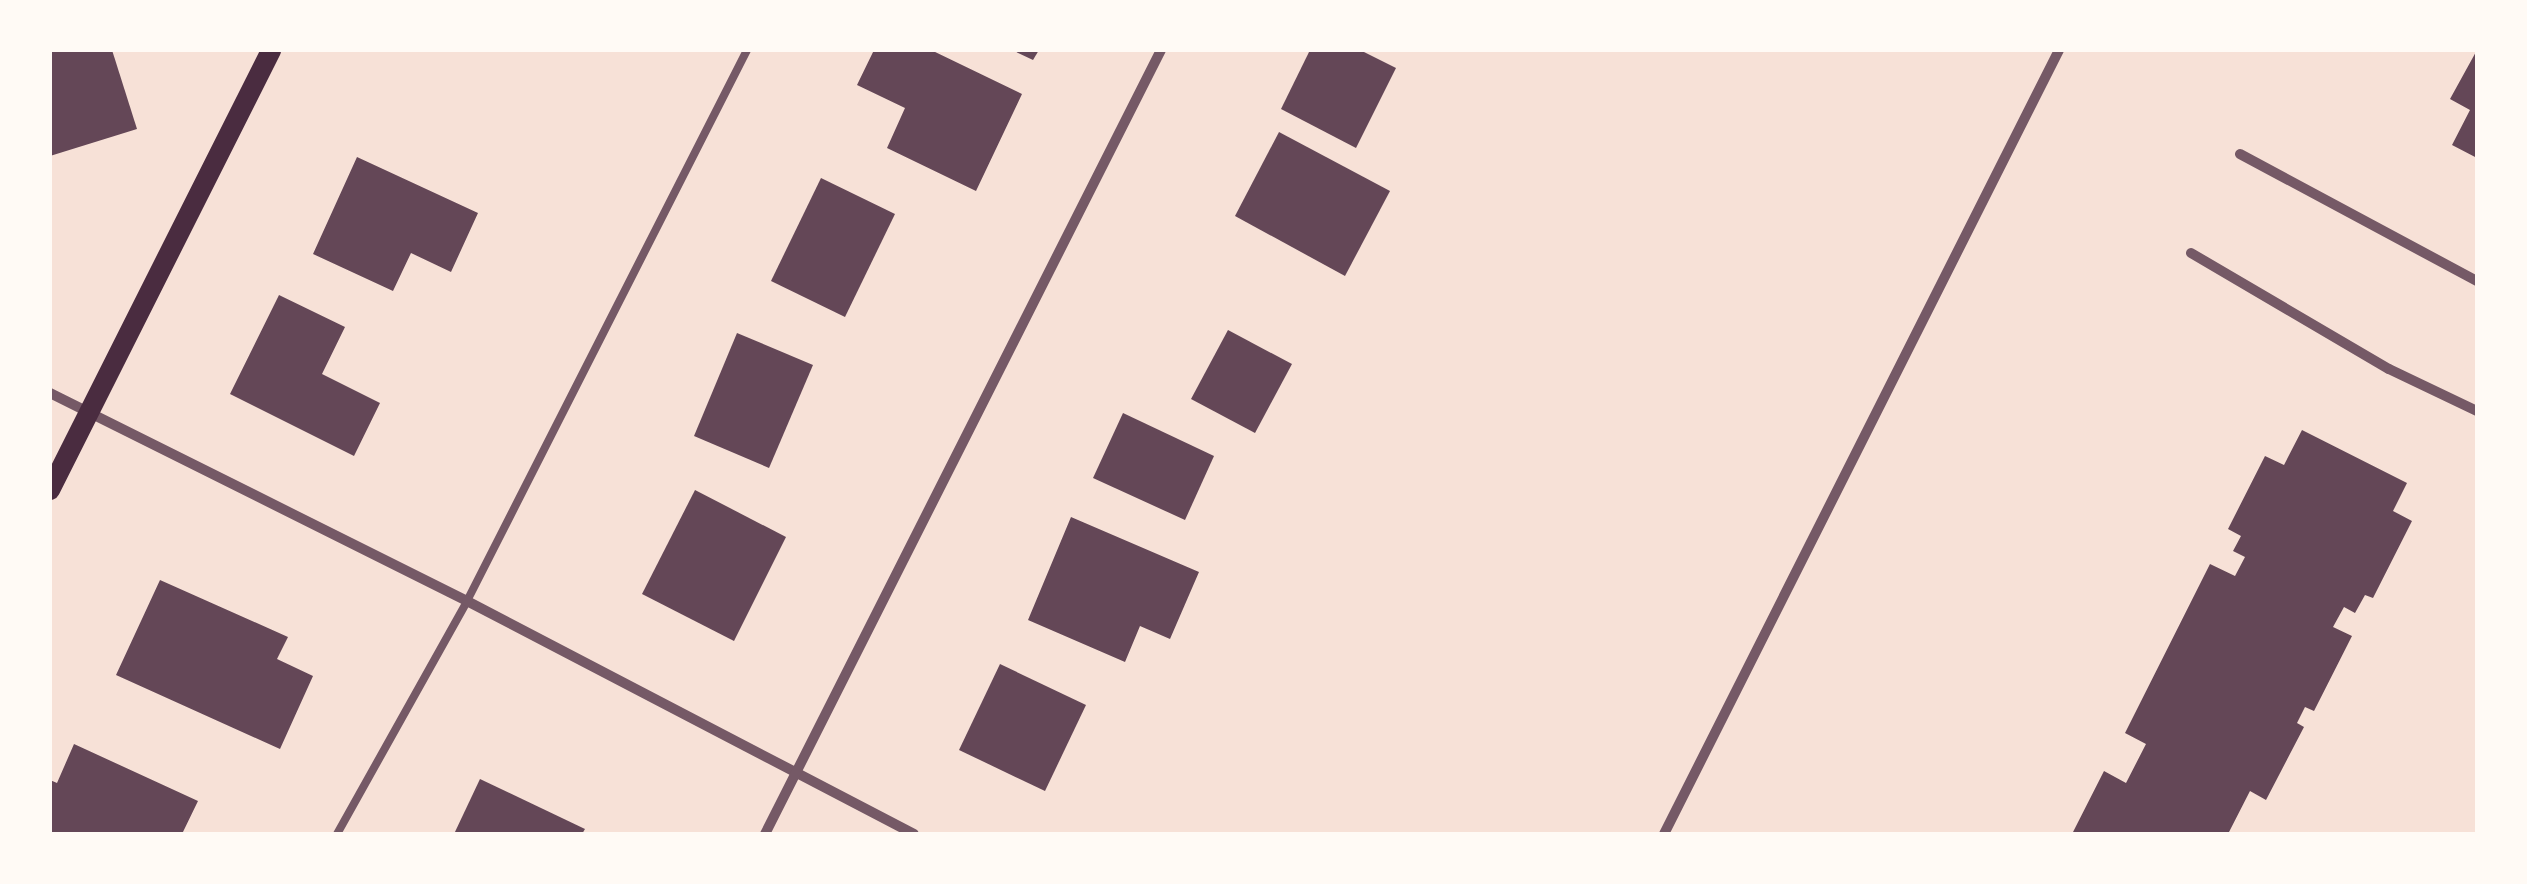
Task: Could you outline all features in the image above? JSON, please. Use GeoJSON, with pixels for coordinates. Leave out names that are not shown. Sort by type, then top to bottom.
{"type":"FeatureCollection","features":[{"type":"Feature","properties":{"kind":"main road"},"geometry":{"type":"LineString","coordinates":[[50,490],[271,50]]}},
{"type":"Feature","properties":{"kind":"street"},"geometry":{"type":"LineString","coordinates":[[765,834],[1162,50]]}},
{"type":"Feature","properties":{"kind":"street"},"geometry":{"type":"LineString","coordinates":[[1664,834],[2059,50]]}},
{"type":"Feature","properties":{"kind":"street"},"geometry":{"type":"LineString","coordinates":[[2240,154],[2477,281]]}},
{"type":"Feature","properties":{"kind":"street"},"geometry":{"type":"LineString","coordinates":[[2191,252],[2389,369],[2477,411]]}},
{"type":"Feature","properties":{"kind":"street"},"geometry":{"type":"LineString","coordinates":[[50,393],[467,601],[914,834]]}},
{"type":"Feature","properties":{"kind":"lane"},"geometry":{"type":"LineString","coordinates":[[337,834],[467,601],[748,50]]}},
{"type":"Feature","properties":{"kind":"building"},"geometry":{"type":"Polygon","coordinates":[[[50,50],[112,50],[137,129],[50,156],[50,50]]]}},
{"type":"Feature","properties":{"kind":"building"},"geometry":{"type":"Polygon","coordinates":[[[874,50],[931,50],[1022,94],[976,191],[887,148],[905,108],[857,85],[874,50]]]}},
{"type":"Feature","properties":{"kind":"building"},"geometry":{"type":"Polygon","coordinates":[[[1012,50],[1039,50],[1033,60],[1012,50]]]}},
{"type":"Feature","properties":{"kind":"building"},"geometry":{"type":"Polygon","coordinates":[[[1310,50],[1360,50],[1396,68],[1356,148],[1281,109],[1310,50]]]}},
{"type":"Feature","properties":{"kind":"building"},"geometry":{"type":"Polygon","coordinates":[[[2477,50],[2477,158],[2452,145],[2470,110],[2450,99],[2477,50]]]}},
{"type":"Feature","properties":{"kind":"building"},"geometry":{"type":"Polygon","coordinates":[[[1279,132],[1390,191],[1345,276],[1235,216],[1279,132]]]}},
{"type":"Feature","properties":{"kind":"building"},"geometry":{"type":"Polygon","coordinates":[[[357,157],[478,213],[451,272],[411,253],[393,291],[313,254],[357,157]]]}},
{"type":"Feature","properties":{"kind":"building"},"geometry":{"type":"Polygon","coordinates":[[[821,178],[895,214],[845,317],[771,281],[821,178]]]}},
{"type":"Feature","properties":{"kind":"building"},"geometry":{"type":"Polygon","coordinates":[[[279,295],[345,327],[322,374],[380,403],[354,456],[230,394],[279,295]]]}},
{"type":"Feature","properties":{"kind":"building"},"geometry":{"type":"Polygon","coordinates":[[[1228,330],[1292,364],[1255,433],[1191,399],[1228,330]]]}},
{"type":"Feature","properties":{"kind":"building"},"geometry":{"type":"Polygon","coordinates":[[[737,333],[813,365],[769,468],[694,436],[737,333]]]}},
{"type":"Feature","properties":{"kind":"building"},"geometry":{"type":"Polygon","coordinates":[[[1123,413],[1214,456],[1185,520],[1093,478],[1123,413]]]}},
{"type":"Feature","properties":{"kind":"building"},"geometry":{"type":"Polygon","coordinates":[[[2302,430],[2407,483],[2393,511],[2412,521],[2373,598],[2365,595],[2355,613],[2344,607],[2333,627],[2352,636],[2314,711],[2305,707],[2297,723],[2304,727],[2266,800],[2250,791],[2228,834],[2072,834],[2104,771],[2126,783],[2146,744],[2125,733],[2210,564],[2235,576],[2245,557],[2233,551],[2241,536],[2228,529],[2265,456],[2284,465],[2302,430]]]}},
{"type":"Feature","properties":{"kind":"building"},"geometry":{"type":"Polygon","coordinates":[[[695,490],[786,537],[734,641],[642,594],[695,490]]]}},
{"type":"Feature","properties":{"kind":"building"},"geometry":{"type":"Polygon","coordinates":[[[1071,517],[1199,572],[1170,639],[1140,626],[1125,662],[1028,620],[1071,517]]]}},
{"type":"Feature","properties":{"kind":"building"},"geometry":{"type":"Polygon","coordinates":[[[160,580],[288,637],[277,659],[313,676],[280,749],[116,675],[160,580]]]}},
{"type":"Feature","properties":{"kind":"building"},"geometry":{"type":"Polygon","coordinates":[[[1000,664],[1086,705],[1045,791],[959,750],[1000,664]]]}},
{"type":"Feature","properties":{"kind":"building"},"geometry":{"type":"Polygon","coordinates":[[[74,744],[198,801],[182,834],[50,834],[50,780],[57,783],[74,744]]]}},
{"type":"Feature","properties":{"kind":"building"},"geometry":{"type":"Polygon","coordinates":[[[480,779],[585,829],[582,834],[454,834],[480,779]]]}}]}
